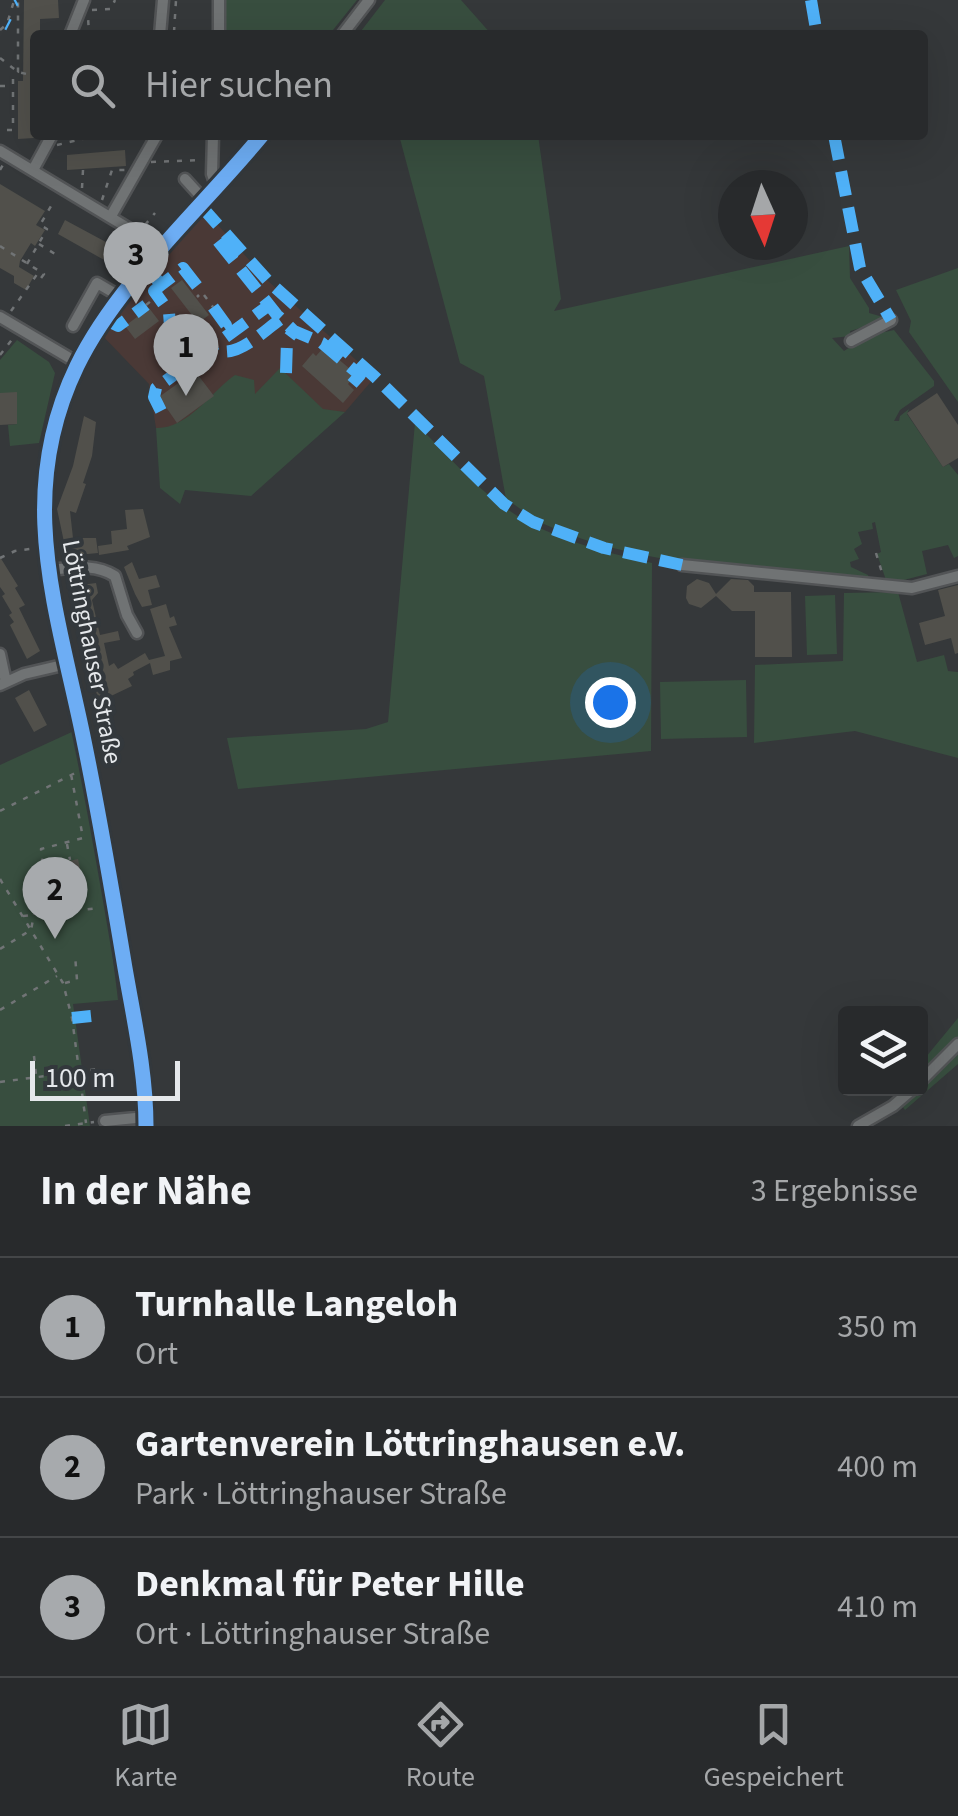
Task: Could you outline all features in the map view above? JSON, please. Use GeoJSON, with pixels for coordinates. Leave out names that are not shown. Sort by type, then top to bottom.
{"type":"FeatureCollection","features":[{"type":"Feature","properties":{"kind":"street"},"geometry":{"type":"LineString","coordinates":[[163,0],[164,30]]}},
{"type":"Feature","properties":{"kind":"street"},"geometry":{"type":"LineString","coordinates":[[219,0],[219,30]]}},
{"type":"Feature","properties":{"kind":"street"},"geometry":{"type":"LineString","coordinates":[[346,30],[369,0]]}},
{"type":"Feature","properties":{"kind":"street"},"geometry":{"type":"LineString","coordinates":[[73,30],[88,7]]}},
{"type":"Feature","properties":{"kind":"street"},"geometry":{"type":"LineString","coordinates":[[33,170],[53,140]]}},
{"type":"Feature","properties":{"kind":"street"},"geometry":{"type":"LineString","coordinates":[[111,216],[154,140]]}},
{"type":"Feature","properties":{"kind":"street"},"geometry":{"type":"LineString","coordinates":[[214,140],[212,160],[217,188]]}},
{"type":"Feature","properties":{"kind":"street","name":"Löttringhauser Straße"},"geometry":{"type":"LineString","coordinates":[[146,1122],[135,1022],[106,851],[44,548],[44,485],[51,440],[78,363],[121,296],[258,140]]}},
{"type":"Feature","properties":{"kind":"street"},"geometry":{"type":"LineString","coordinates":[[0,151],[142,230],[163,249]]}},
{"type":"Feature","properties":{"kind":"street"},"geometry":{"type":"LineString","coordinates":[[185,179],[205,202]]}},
{"type":"Feature","properties":{"kind":"street"},"geometry":{"type":"LineString","coordinates":[[120,267],[142,230]]}},
{"type":"Feature","properties":{"kind":"street"},"geometry":{"type":"LineString","coordinates":[[73,326],[97,283],[121,296]]}},
{"type":"Feature","properties":{"kind":"street"},"geometry":{"type":"LineString","coordinates":[[5,314],[78,363]]}},
{"type":"Feature","properties":{"kind":"street"},"geometry":{"type":"LineString","coordinates":[[851,340],[891,320]]}},
{"type":"Feature","properties":{"kind":"street"},"geometry":{"type":"LineString","coordinates":[[682,565],[912,588],[958,576]]}},
{"type":"Feature","properties":{"kind":"street"},"geometry":{"type":"LineString","coordinates":[[48,570],[89,566],[103,568],[115,576],[126,615],[136,633]]}},
{"type":"Feature","properties":{"kind":"street"},"geometry":{"type":"LineString","coordinates":[[0,654],[3,683],[67,664]]}},
{"type":"Feature","properties":{"kind":"street"},"geometry":{"type":"LineString","coordinates":[[928,1074],[958,1044]]}},
{"type":"Feature","properties":{"kind":"street"},"geometry":{"type":"LineString","coordinates":[[858,1126],[905,1096]]}},
{"type":"Feature","properties":{"kind":"street"},"geometry":{"type":"LineString","coordinates":[[105,1121],[146,1122]]}},
{"type":"Feature","properties":{"kind":"path"},"geometry":{"type":"LineString","coordinates":[[0,30],[7,24],[11,4],[16,0]]}},
{"type":"Feature","properties":{"kind":"path"},"geometry":{"type":"LineString","coordinates":[[7,130],[12,130],[13,78],[18,72],[16,0]]}},
{"type":"Feature","properties":{"kind":"path"},"geometry":{"type":"LineString","coordinates":[[88,7],[110,10],[115,0]]}},
{"type":"Feature","properties":{"kind":"path"},"geometry":{"type":"LineString","coordinates":[[176,0],[176,30]]}},
{"type":"Feature","properties":{"kind":"path"},"geometry":{"type":"LineString","coordinates":[[9,25],[15,28]]}},
{"type":"Feature","properties":{"kind":"path"},"geometry":{"type":"LineString","coordinates":[[0,58],[18,72],[30,74]]}},
{"type":"Feature","properties":{"kind":"path"},"geometry":{"type":"LineString","coordinates":[[0,86],[14,86]]}},
{"type":"Feature","properties":{"kind":"path"},"geometry":{"type":"LineString","coordinates":[[150,162],[212,160]]}},
{"type":"Feature","properties":{"kind":"path"},"geometry":{"type":"LineString","coordinates":[[81,189],[83,170]]}},
{"type":"Feature","properties":{"kind":"path"},"geometry":{"type":"LineString","coordinates":[[102,201],[112,170],[138,170]]}},
{"type":"Feature","properties":{"kind":"path"},"geometry":{"type":"LineString","coordinates":[[27,264],[47,229],[40,225],[51,206]]}},
{"type":"Feature","properties":{"kind":"path"},"geometry":{"type":"LineString","coordinates":[[142,230],[155,213]]}},
{"type":"Feature","properties":{"kind":"path"},"geometry":{"type":"LineString","coordinates":[[38,244],[55,254],[53,258]]}},
{"type":"Feature","properties":{"kind":"path"},"geometry":{"type":"LineString","coordinates":[[0,246],[44,274],[41,278]]}},
{"type":"Feature","properties":{"kind":"path"},"geometry":{"type":"LineString","coordinates":[[5,314],[20,296],[26,299],[39,271]]}},
{"type":"Feature","properties":{"kind":"path"},"geometry":{"type":"LineString","coordinates":[[200,296],[213,307]]}},
{"type":"Feature","properties":{"kind":"path"},"geometry":{"type":"LineString","coordinates":[[146,305],[150,301]]}},
{"type":"Feature","properties":{"kind":"path"},"geometry":{"type":"LineString","coordinates":[[0,355],[15,336]]}},
{"type":"Feature","properties":{"kind":"path"},"geometry":{"type":"LineString","coordinates":[[0,558],[15,551],[44,548]]}},
{"type":"Feature","properties":{"kind":"path"},"geometry":{"type":"LineString","coordinates":[[876,553],[885,584]]}},
{"type":"Feature","properties":{"kind":"path"},"geometry":{"type":"LineString","coordinates":[[0,811],[79,771]]}},
{"type":"Feature","properties":{"kind":"path"},"geometry":{"type":"LineString","coordinates":[[31,930],[41,875],[40,849],[83,838],[71,774]]}},
{"type":"Feature","properties":{"kind":"path"},"geometry":{"type":"LineString","coordinates":[[66,843],[70,860]]}},
{"type":"Feature","properties":{"kind":"path"},"geometry":{"type":"LineString","coordinates":[[33,908],[62,892],[58,868]]}},
{"type":"Feature","properties":{"kind":"path"},"geometry":{"type":"LineString","coordinates":[[41,875],[59,875]]}},
{"type":"Feature","properties":{"kind":"path"},"geometry":{"type":"LineString","coordinates":[[0,880],[64,983],[86,1123]]}},
{"type":"Feature","properties":{"kind":"path"},"geometry":{"type":"LineString","coordinates":[[22,916],[32,918],[100,908]]}},
{"type":"Feature","properties":{"kind":"path"},"geometry":{"type":"LineString","coordinates":[[0,949],[31,930]]}},
{"type":"Feature","properties":{"kind":"path"},"geometry":{"type":"LineString","coordinates":[[64,983],[77,980],[74,954]]}},
{"type":"Feature","properties":{"kind":"path"},"geometry":{"type":"LineString","coordinates":[[0,1010],[58,975]]}},
{"type":"Feature","properties":{"kind":"path"},"geometry":{"type":"LineString","coordinates":[[34,1056],[36,1077]]}},
{"type":"Feature","properties":{"kind":"path"},"geometry":{"type":"LineString","coordinates":[[0,1082],[98,1069]]}},
{"type":"Feature","properties":{"kind":"path"},"geometry":{"type":"LineString","coordinates":[[66,1126],[105,1121]]}},
{"type":"Feature","properties":{"kind":"shaded area"},"geometry":{"type":"Polygon","coordinates":[[[201,206],[268,281],[375,377],[345,412],[323,410],[217,433],[156,428],[149,384],[97,330],[201,206]]]}},
{"type":"Feature","properties":{"kind":"green space"},"geometry":{"type":"Polygon","coordinates":[[[221,0],[357,0],[333,30],[220,30],[221,0]]]}},
{"type":"Feature","properties":{"kind":"green space"},"geometry":{"type":"Polygon","coordinates":[[[385,0],[461,0],[488,30],[362,30],[385,0]]]}},
{"type":"Feature","properties":{"kind":"green space"},"geometry":{"type":"Polygon","coordinates":[[[400,140],[539,140],[561,299],[554,311],[785,260],[808,260],[808,255],[849,246],[850,278],[869,313],[883,317],[878,323],[850,331],[851,336],[832,338],[844,351],[881,327],[885,332],[894,330],[934,381],[934,386],[900,410],[894,421],[899,421],[909,409],[907,414],[943,467],[949,464],[958,475],[958,556],[954,558],[948,545],[922,551],[927,574],[900,581],[886,580],[877,554],[881,552],[875,522],[873,529],[858,532],[862,544],[854,549],[859,559],[850,562],[851,567],[869,579],[704,565],[582,539],[544,524],[506,499],[484,376],[460,363],[400,140]]]}},
{"type":"Feature","properties":{"kind":"green space"},"geometry":{"type":"Polygon","coordinates":[[[958,268],[958,402],[909,332],[911,321],[896,290],[958,268]]]}},
{"type":"Feature","properties":{"kind":"green space"},"geometry":{"type":"Polygon","coordinates":[[[17,340],[49,362],[55,373],[39,443],[10,446],[8,425],[17,424],[17,393],[0,393],[0,360],[17,340]]]}},
{"type":"Feature","properties":{"kind":"green space"},"geometry":{"type":"Polygon","coordinates":[[[280,368],[323,409],[345,412],[251,496],[185,490],[180,504],[160,488],[156,428],[168,427],[189,416],[235,375],[254,380],[255,394],[280,368]]]}},
{"type":"Feature","properties":{"kind":"green space"},"geometry":{"type":"Polygon","coordinates":[[[415,423],[478,485],[517,516],[573,541],[652,563],[651,751],[238,789],[227,738],[366,729],[388,722],[415,423]]]}},
{"type":"Feature","properties":{"kind":"green space"},"geometry":{"type":"Polygon","coordinates":[[[898,592],[917,662],[944,655],[948,671],[958,672],[958,758],[855,731],[754,743],[755,665],[843,661],[844,593],[898,592]]]}},
{"type":"Feature","properties":{"kind":"green space"},"geometry":{"type":"Polygon","coordinates":[[[835,595],[837,654],[807,655],[805,596],[835,595]]]}},
{"type":"Feature","properties":{"kind":"green space"},"geometry":{"type":"Polygon","coordinates":[[[746,680],[747,737],[661,739],[660,682],[746,680]]]}},
{"type":"Feature","properties":{"kind":"green space"},"geometry":{"type":"Polygon","coordinates":[[[74,731],[103,879],[118,1000],[73,1004],[90,1126],[0,1126],[0,765],[74,731]]]}},
{"type":"Feature","properties":{"kind":"green space"},"geometry":{"type":"Polygon","coordinates":[[[958,1018],[958,1064],[928,1090],[928,1054],[958,1018]]]}},
{"type":"Feature","properties":{"kind":"green space"},"geometry":{"type":"Polygon","coordinates":[[[895,1096],[921,1096],[905,1110],[895,1096]]]}},
{"type":"Feature","properties":{"kind":"building"},"geometry":{"type":"Polygon","coordinates":[[[24,0],[58,0],[59,18],[40,19],[40,30],[30,30],[30,138],[18,139],[18,81],[23,81],[24,0]]]}},
{"type":"Feature","properties":{"kind":"building"},"geometry":{"type":"Polygon","coordinates":[[[125,150],[126,166],[67,170],[67,155],[125,150]]]}},
{"type":"Feature","properties":{"kind":"building"},"geometry":{"type":"Polygon","coordinates":[[[0,184],[45,211],[36,225],[45,230],[20,261],[19,267],[34,276],[26,290],[0,268],[0,184]]]}},
{"type":"Feature","properties":{"kind":"building"},"geometry":{"type":"Polygon","coordinates":[[[65,220],[117,248],[122,240],[125,242],[113,265],[58,234],[65,220]]]}},
{"type":"Feature","properties":{"kind":"building"},"geometry":{"type":"Polygon","coordinates":[[[182,280],[209,315],[198,323],[171,288],[182,280]]]}},
{"type":"Feature","properties":{"kind":"building"},"geometry":{"type":"Polygon","coordinates":[[[149,308],[159,321],[135,339],[125,326],[149,308]]]}},
{"type":"Feature","properties":{"kind":"building"},"geometry":{"type":"Polygon","coordinates":[[[324,347],[356,374],[348,384],[354,390],[343,403],[302,366],[324,347]]]}},
{"type":"Feature","properties":{"kind":"building"},"geometry":{"type":"Polygon","coordinates":[[[195,371],[214,396],[177,423],[159,397],[195,371]]]}},
{"type":"Feature","properties":{"kind":"building"},"geometry":{"type":"Polygon","coordinates":[[[17,392],[17,424],[0,425],[0,393],[17,392]]]}},
{"type":"Feature","properties":{"kind":"building"},"geometry":{"type":"Polygon","coordinates":[[[937,393],[958,425],[958,458],[943,467],[907,413],[937,393]]]}},
{"type":"Feature","properties":{"kind":"building"},"geometry":{"type":"Polygon","coordinates":[[[84,416],[96,422],[92,456],[76,513],[70,511],[73,538],[96,538],[98,553],[67,556],[57,509],[73,466],[84,416]]]}},
{"type":"Feature","properties":{"kind":"building"},"geometry":{"type":"Polygon","coordinates":[[[143,509],[150,537],[127,546],[129,550],[99,555],[98,546],[112,544],[111,531],[127,529],[125,510],[143,509]]]}},
{"type":"Feature","properties":{"kind":"building"},"geometry":{"type":"Polygon","coordinates":[[[0,557],[18,586],[15,588],[25,605],[19,608],[40,651],[27,659],[10,625],[14,622],[9,615],[12,613],[2,596],[5,594],[0,587],[0,557]]]}},
{"type":"Feature","properties":{"kind":"building"},"geometry":{"type":"Polygon","coordinates":[[[132,562],[139,579],[156,575],[160,587],[148,590],[152,605],[142,607],[135,594],[124,567],[132,562]]]}},
{"type":"Feature","properties":{"kind":"building"},"geometry":{"type":"Polygon","coordinates":[[[76,579],[81,585],[96,583],[98,593],[92,600],[100,635],[118,631],[120,640],[104,643],[109,666],[114,663],[118,669],[145,653],[149,660],[165,656],[150,609],[166,604],[177,625],[169,627],[182,658],[170,661],[170,670],[153,675],[150,663],[133,672],[128,679],[132,686],[111,696],[112,710],[103,715],[93,681],[89,684],[87,671],[91,670],[74,593],[68,586],[76,579]]]}},
{"type":"Feature","properties":{"kind":"building"},"geometry":{"type":"Polygon","coordinates":[[[697,579],[709,583],[716,594],[731,579],[748,580],[754,592],[791,592],[792,657],[755,657],[755,611],[732,611],[716,596],[701,608],[689,604],[687,586],[697,579]]]}},
{"type":"Feature","properties":{"kind":"building"},"geometry":{"type":"Polygon","coordinates":[[[958,585],[955,654],[951,638],[925,645],[919,623],[945,616],[938,590],[958,585]]]}},
{"type":"Feature","properties":{"kind":"building"},"geometry":{"type":"Polygon","coordinates":[[[29,690],[47,725],[34,732],[15,698],[29,690]]]}},
{"type":"Feature","properties":{"kind":"building"},"geometry":{"type":"Polygon","coordinates":[[[78,859],[86,898],[68,901],[61,863],[78,859]]]}},
{"type":"Feature","properties":{"kind":"marked path"},"geometry":{"type":"LineString","coordinates":[[811,0],[816,30]]}},
{"type":"Feature","properties":{"kind":"marked path"},"geometry":{"type":"LineString","coordinates":[[835,140],[860,268],[891,320]]}},
{"type":"Feature","properties":{"kind":"marked path"},"geometry":{"type":"LineString","coordinates":[[201,206],[268,281],[375,377],[504,504],[533,522],[604,548],[682,565]]}},
{"type":"Feature","properties":{"kind":"marked path"},"geometry":{"type":"LineString","coordinates":[[218,241],[277,315],[294,331],[322,343],[360,375],[352,384]]}},
{"type":"Feature","properties":{"kind":"marked path"},"geometry":{"type":"LineString","coordinates":[[154,276],[161,285],[183,268],[204,295]]}},
{"type":"Feature","properties":{"kind":"marked path"},"geometry":{"type":"LineString","coordinates":[[161,285],[154,291],[169,312],[171,341],[185,368]]}},
{"type":"Feature","properties":{"kind":"marked path"},"geometry":{"type":"LineString","coordinates":[[104,319],[118,326],[146,305]]}},
{"type":"Feature","properties":{"kind":"marked path"},"geometry":{"type":"LineString","coordinates":[[161,411],[154,397],[156,388],[268,306]]}},
{"type":"Feature","properties":{"kind":"marked path"},"geometry":{"type":"LineString","coordinates":[[213,307],[226,325],[205,340],[223,351],[243,346],[281,319]]}},
{"type":"Feature","properties":{"kind":"marked path"},"geometry":{"type":"LineString","coordinates":[[286,373],[287,340],[294,331]]}},
{"type":"Feature","properties":{"kind":"marked path"},"geometry":{"type":"LineString","coordinates":[[72,1018],[91,1016]]}},
{"type":"Feature","properties":{"kind":"cycle path"},"geometry":{"type":"LineString","coordinates":[[146,1126],[139,1047],[110,881],[53,596],[45,505],[48,460],[58,413],[94,335],[138,275],[258,140]]}},
{"type":"Feature","properties":{"kind":"place","name":"Denkmal für Peter Hille"},"geometry":{"type":"Point","coordinates":[136,304]}},
{"type":"Feature","properties":{"kind":"place","name":"Turnhalle Langeloh"},"geometry":{"type":"Point","coordinates":[186,396]}},
{"type":"Feature","properties":{"kind":"place","name":"Gartenverein Löttringhausen e.V."},"geometry":{"type":"Point","coordinates":[55,939]}}]}
